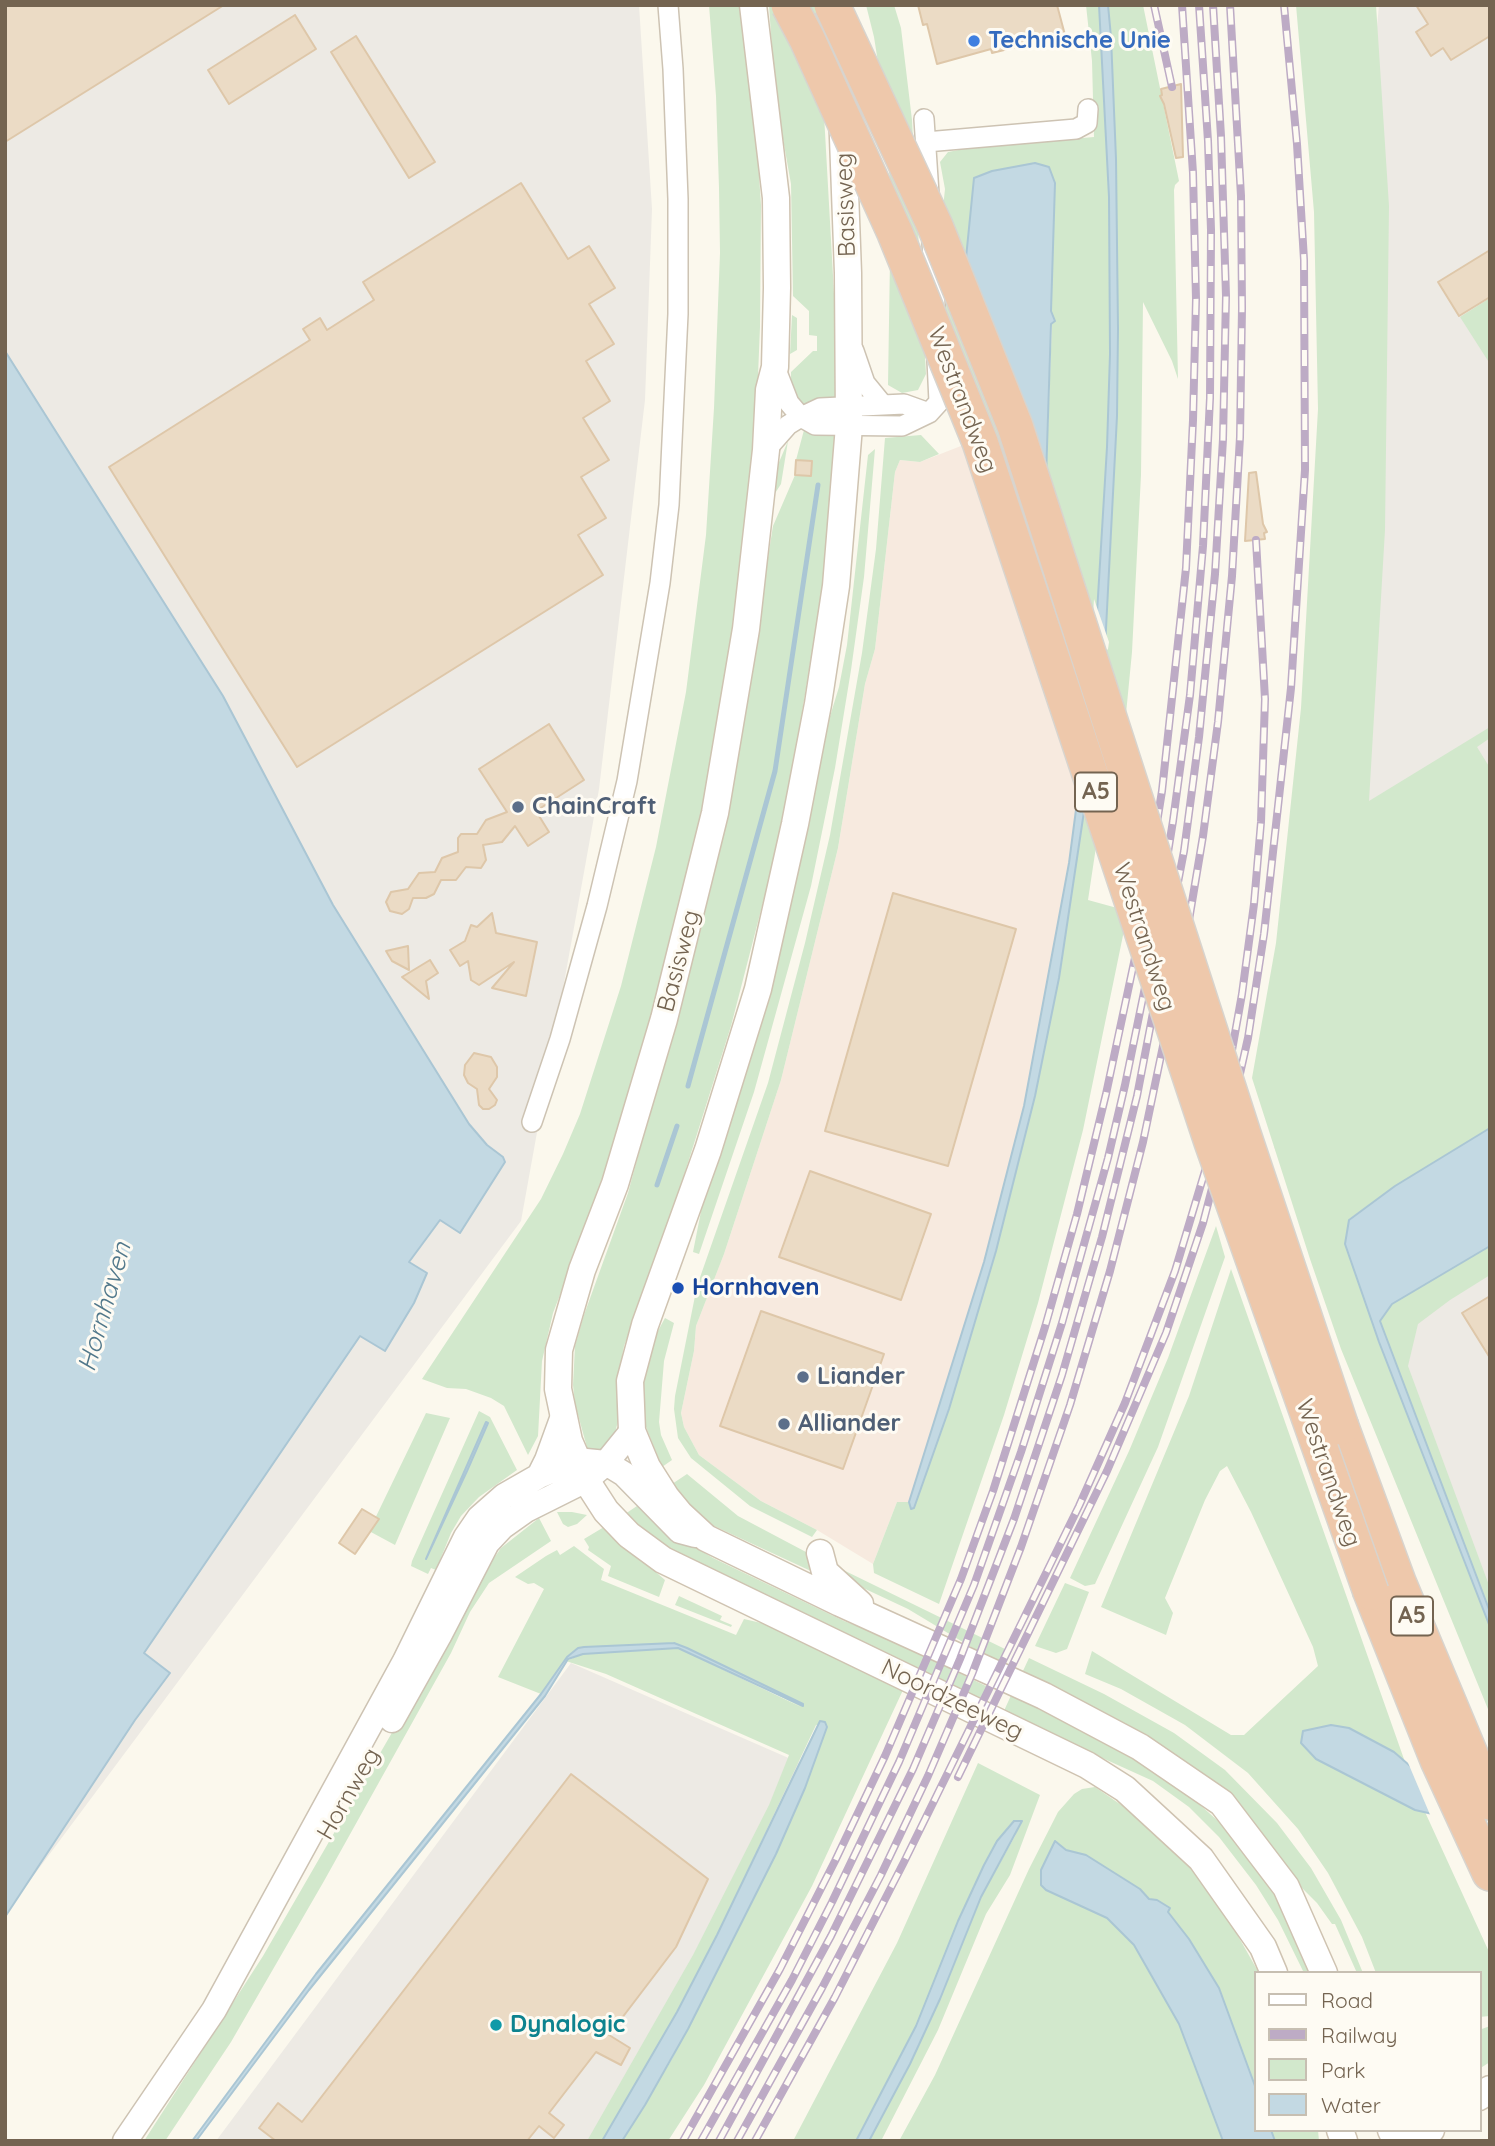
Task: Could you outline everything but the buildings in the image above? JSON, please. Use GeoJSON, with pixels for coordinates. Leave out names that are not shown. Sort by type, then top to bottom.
{"type":"FeatureCollection","features":[{"type":"Feature","properties":{"kind":"highway","name":"Westrandweg"},"geometry":{"type":"LineString","coordinates":[[789,5],[895,233],[980,442],[1212,1142],[1348,1531],[1411,1694],[1490,1873]]}},
{"type":"Feature","properties":{"kind":"highway","name":"Westrandweg"},"geometry":{"type":"LineString","coordinates":[[830,5],[935,226],[1015,426],[1340,1427],[1398,1582],[1490,1802]]}},
{"type":"Feature","properties":{"kind":"main road","name":"Basisweg"},"geometry":{"type":"LineString","coordinates":[[589,1468],[563,1416],[558,1389],[559,1350],[582,1270],[615,1184],[642,1098],[693,907],[715,813],[746,629],[766,450],[769,390],[775,367],[777,288],[776,198],[753,5]]}},
{"type":"Feature","properties":{"kind":"main road","name":"Basisweg"},"geometry":{"type":"LineString","coordinates":[[632,1432],[630,1381],[645,1325],[708,1150],[754,1001],[795,824],[818,704],[836,586],[849,416],[848,273],[841,84],[830,5]]}},
{"type":"Feature","properties":{"kind":"main road","name":"Noordzeeweg"},"geometry":{"type":"LineString","coordinates":[[632,1432],[647,1467],[666,1497],[706,1538],[1044,1696],[1139,1747],[1222,1803],[1286,1887],[1323,1971]]}},
{"type":"Feature","properties":{"kind":"main road","name":"Noordzeeweg"},"geometry":{"type":"LineString","coordinates":[[589,1468],[603,1507],[629,1535],[663,1560],[1087,1765],[1125,1789],[1202,1859],[1263,1947],[1273,1971]]}},
{"type":"Feature","properties":{"kind":"main road"},"geometry":{"type":"LineString","coordinates":[[820,1553],[825,1572],[873,1618]]}},
{"type":"Feature","properties":{"kind":"street"},"geometry":{"type":"LineString","coordinates":[[532,1122],[597,906],[629,768],[662,570],[669,505],[677,366],[678,199],[668,5]]}},
{"type":"Feature","properties":{"kind":"street"},"geometry":{"type":"LineString","coordinates":[[926,142],[1076,129],[1087,123],[1088,109]]}},
{"type":"Feature","properties":{"kind":"street"},"geometry":{"type":"LineString","coordinates":[[849,416],[902,426],[929,413],[939,402],[924,119]]}},
{"type":"Feature","properties":{"kind":"street"},"geometry":{"type":"LineString","coordinates":[[848,334],[865,383],[883,405]]}},
{"type":"Feature","properties":{"kind":"street","name":"Basisweg"},"geometry":{"type":"LineString","coordinates":[[775,367],[789,403],[801,417]]}},
{"type":"Feature","properties":{"kind":"street"},"geometry":{"type":"LineString","coordinates":[[766,450],[788,425],[801,417],[815,425],[883,405],[904,404],[929,413]]}},
{"type":"Feature","properties":{"kind":"street"},"geometry":{"type":"LineString","coordinates":[[539,1476],[548,1460],[563,1416]]}},
{"type":"Feature","properties":{"kind":"street"},"geometry":{"type":"LineString","coordinates":[[589,1468],[632,1432]]}},
{"type":"Feature","properties":{"kind":"street","name":"Hornweg"},"geometry":{"type":"LineString","coordinates":[[125,2141],[214,2010],[405,1661],[466,1537],[479,1518],[504,1496],[539,1476],[589,1468]]}},
{"type":"Feature","properties":{"kind":"street","name":"Hornweg"},"geometry":{"type":"LineString","coordinates":[[140,2141],[221,2019],[258,1956],[420,1671],[487,1543],[502,1527],[589,1468]]}},
{"type":"Feature","properties":{"kind":"street","name":"Noordzeeweg"},"geometry":{"type":"LineString","coordinates":[[589,1468],[624,1474],[680,1531],[706,1538]]}},
{"type":"Feature","properties":{"kind":"shaded area"},"geometry":{"type":"Polygon","coordinates":[[[5,5],[639,5],[652,209],[645,400],[599,789],[521,1221],[5,1914],[5,5]]]}},
{"type":"Feature","properties":{"kind":"shaded area"},"geometry":{"type":"Polygon","coordinates":[[[1379,5],[1490,5],[1490,1645],[1274,1147],[1379,5]]]}},
{"type":"Feature","properties":{"kind":"shaded area"},"geometry":{"type":"Polygon","coordinates":[[[966,444],[1088,710],[1087,726],[1069,863],[1024,1106],[984,1262],[909,1502],[897,1502],[873,1564],[817,1530],[761,1501],[699,1455],[684,1427],[681,1413],[694,1351],[696,1326],[724,1254],[781,1080],[838,848],[865,684],[875,649],[895,472],[900,460],[920,462],[966,444]]]}},
{"type":"Feature","properties":{"kind":"shaded area"},"geometry":{"type":"Polygon","coordinates":[[[571,1663],[800,1763],[618,2141],[216,2141],[571,1663]]]}},
{"type":"Feature","properties":{"kind":"green space"},"geometry":{"type":"Polygon","coordinates":[[[709,5],[742,5],[753,85],[761,205],[756,425],[729,671],[704,815],[663,984],[635,1080],[583,1235],[553,1313],[542,1361],[538,1436],[528,1455],[504,1406],[466,1389],[447,1388],[422,1379],[541,1199],[563,1154],[580,1114],[621,986],[656,847],[686,692],[706,535],[714,408],[720,253],[716,96],[709,5]]]}},
{"type":"Feature","properties":{"kind":"green space"},"geometry":{"type":"Polygon","coordinates":[[[769,5],[818,5],[840,401],[820,398],[800,406],[791,387],[791,372],[813,351],[817,351],[817,336],[809,335],[809,311],[793,296],[791,184],[775,94],[769,5]]]}},
{"type":"Feature","properties":{"kind":"green space"},"geometry":{"type":"Polygon","coordinates":[[[866,5],[894,5],[901,28],[912,120],[926,374],[918,390],[902,393],[888,385],[891,195],[882,88],[866,5]]]}},
{"type":"Feature","properties":{"kind":"green space"},"geometry":{"type":"Polygon","coordinates":[[[1086,5],[1099,5],[1109,197],[1110,354],[1107,447],[1114,449],[1118,329],[1116,159],[1108,5],[1143,5],[1179,181],[1174,190],[1178,379],[1143,302],[1141,475],[1132,652],[1126,714],[1116,714],[1088,900],[1128,911],[1083,1130],[1038,1303],[1004,1415],[939,1604],[874,1573],[873,1564],[897,1502],[909,1502],[910,1506],[949,1408],[996,1251],[1035,1096],[1059,978],[1097,726],[1087,726],[1087,710],[1056,706],[946,386],[945,189],[940,162],[948,152],[969,148],[1094,137],[1092,61],[1086,5]],[[1035,163],[992,171],[974,178],[959,328],[1044,540],[1052,322],[1049,167],[1035,163]]]}},
{"type":"Feature","properties":{"kind":"green space"},"geometry":{"type":"Polygon","coordinates":[[[1296,5],[1376,5],[1389,206],[1385,530],[1369,801],[1490,727],[1490,738],[1477,747],[1490,768],[1490,1128],[1395,1186],[1349,1219],[1345,1244],[1379,1343],[1490,1627],[1490,1714],[1341,1349],[1252,1078],[1276,943],[1301,708],[1318,409],[1314,212],[1296,5]]]}},
{"type":"Feature","properties":{"kind":"green space"},"geometry":{"type":"Polygon","coordinates":[[[1490,298],[1490,364],[1460,317],[1490,298]]]}},
{"type":"Feature","properties":{"kind":"green space"},"geometry":{"type":"Polygon","coordinates":[[[792,315],[797,318],[797,350],[790,354],[792,315]]]}},
{"type":"Feature","properties":{"kind":"green space"},"geometry":{"type":"Polygon","coordinates":[[[804,430],[816,434],[839,435],[822,590],[793,768],[775,856],[731,1026],[675,1204],[624,1346],[615,1433],[605,1450],[588,1451],[575,1404],[575,1346],[628,1193],[708,898],[734,771],[773,526],[795,475],[811,476],[812,461],[796,460],[804,430]]]}},
{"type":"Feature","properties":{"kind":"green space"},"geometry":{"type":"Polygon","coordinates":[[[921,435],[939,454],[920,462],[900,460],[895,472],[875,649],[865,684],[838,848],[781,1080],[724,1254],[696,1326],[694,1351],[681,1413],[684,1427],[699,1455],[761,1501],[817,1530],[812,1537],[750,1506],[691,1458],[678,1438],[675,1396],[697,1286],[768,1083],[830,835],[862,653],[876,549],[885,438],[921,435]]]}},
{"type":"Feature","properties":{"kind":"green space"},"geometry":{"type":"Polygon","coordinates":[[[788,441],[781,484],[772,498],[777,467],[788,441]]]}},
{"type":"Feature","properties":{"kind":"green space"},"geometry":{"type":"Polygon","coordinates":[[[875,449],[864,577],[851,670],[835,768],[811,886],[754,1092],[699,1254],[693,1252],[706,1186],[839,687],[847,645],[868,455],[875,449]]]}},
{"type":"Feature","properties":{"kind":"green space"},"geometry":{"type":"Polygon","coordinates":[[[1216,1226],[1225,1257],[1158,1447],[1095,1584],[1085,1586],[1070,1578],[1129,1451],[1168,1358],[1216,1226]]]}},
{"type":"Feature","properties":{"kind":"green space"},"geometry":{"type":"Polygon","coordinates":[[[1490,1246],[1490,1275],[1418,1324],[1408,1366],[1490,1588],[1490,1612],[1380,1321],[1392,1304],[1490,1246]]]}},
{"type":"Feature","properties":{"kind":"green space"},"geometry":{"type":"Polygon","coordinates":[[[1231,1269],[1405,1762],[1394,1752],[1349,1728],[1400,1801],[1425,1812],[1490,1954],[1490,2016],[1481,2017],[1481,1971],[1375,1971],[1362,1937],[1328,1873],[1298,1829],[1248,1773],[1185,1725],[1121,1689],[1085,1674],[1092,1651],[1231,1735],[1244,1735],[1318,1666],[1313,1647],[1227,1466],[1220,1471],[1205,1500],[1165,1598],[1173,1613],[1166,1635],[1101,1607],[1189,1396],[1231,1269]]]}},
{"type":"Feature","properties":{"kind":"green space"},"geometry":{"type":"Polygon","coordinates":[[[665,1318],[674,1323],[664,1361],[659,1422],[661,1435],[672,1460],[662,1467],[646,1427],[642,1377],[647,1351],[665,1318]]]}},
{"type":"Feature","properties":{"kind":"green space"},"geometry":{"type":"Polygon","coordinates":[[[479,1411],[490,1417],[517,1470],[479,1497],[461,1516],[436,1570],[431,1568],[428,1574],[411,1566],[412,1561],[479,1411]]]}},
{"type":"Feature","properties":{"kind":"green space"},"geometry":{"type":"Polygon","coordinates":[[[426,1413],[450,1418],[395,1545],[369,1531],[426,1413]]]}},
{"type":"Feature","properties":{"kind":"green space"},"geometry":{"type":"Polygon","coordinates":[[[687,1474],[738,1516],[806,1552],[813,1572],[714,1526],[684,1499],[672,1484],[687,1474]]]}},
{"type":"Feature","properties":{"kind":"green space"},"geometry":{"type":"Polygon","coordinates":[[[643,1502],[683,1540],[713,1558],[844,1621],[931,1655],[951,1669],[992,1689],[985,1703],[660,1545],[625,1514],[643,1502]]]}},
{"type":"Feature","properties":{"kind":"green space"},"geometry":{"type":"Polygon","coordinates":[[[557,1512],[587,1515],[577,1524],[568,1527],[563,1524],[557,1512]]]}},
{"type":"Feature","properties":{"kind":"green space"},"geometry":{"type":"Polygon","coordinates":[[[539,1518],[551,1541],[489,1583],[470,1612],[451,1653],[231,2042],[165,2141],[144,2141],[263,1956],[401,1717],[436,1667],[487,1568],[501,1548],[539,1518]]]}},
{"type":"Feature","properties":{"kind":"green space"},"geometry":{"type":"Polygon","coordinates":[[[604,1527],[665,1580],[659,1597],[608,1576],[611,1566],[588,1550],[584,1539],[604,1527]]]}},
{"type":"Feature","properties":{"kind":"green space"},"geometry":{"type":"Polygon","coordinates":[[[574,1546],[604,1569],[601,1580],[736,1635],[744,1619],[774,1626],[903,1690],[812,1886],[704,2085],[668,2141],[622,2141],[672,2059],[805,1788],[827,1724],[816,1725],[717,1935],[677,2012],[602,2141],[587,2141],[693,1955],[769,1805],[789,1755],[606,1674],[566,1661],[583,1654],[678,1648],[801,1707],[674,1643],[584,1647],[567,1657],[541,1694],[498,1677],[544,1589],[515,1577],[557,1550],[560,1555],[574,1546]]]}},
{"type":"Feature","properties":{"kind":"green space"},"geometry":{"type":"Polygon","coordinates":[[[833,1565],[1007,1650],[1001,1665],[908,1609],[844,1579],[833,1565]]]}},
{"type":"Feature","properties":{"kind":"green space"},"geometry":{"type":"Polygon","coordinates":[[[1065,1583],[1089,1592],[1067,1649],[1056,1653],[1035,1646],[1065,1583]]]}},
{"type":"Feature","properties":{"kind":"green space"},"geometry":{"type":"Polygon","coordinates":[[[679,1596],[722,1616],[720,1620],[732,1625],[731,1627],[675,1605],[679,1596]]]}},
{"type":"Feature","properties":{"kind":"green space"},"geometry":{"type":"Polygon","coordinates":[[[1029,1658],[1104,1694],[1174,1733],[1225,1770],[1277,1823],[1311,1868],[1341,1920],[1362,1971],[1356,1971],[1335,1924],[1332,1924],[1300,1886],[1247,1816],[1022,1673],[1029,1658]]]}},
{"type":"Feature","properties":{"kind":"green space"},"geometry":{"type":"Polygon","coordinates":[[[1013,1691],[1130,1755],[1190,1796],[1243,1847],[1284,1902],[1317,1971],[1303,1971],[1278,1920],[1256,1885],[1219,1837],[1189,1807],[1153,1781],[1003,1713],[1013,1691]]]}},
{"type":"Feature","properties":{"kind":"green space"},"geometry":{"type":"Polygon","coordinates":[[[978,1763],[1040,1795],[1010,1875],[986,1914],[938,2030],[881,2141],[869,2141],[910,2064],[940,1999],[981,1897],[1015,1836],[1021,1821],[1019,1820],[1008,1827],[984,1865],[958,1921],[916,2026],[856,2141],[793,2141],[897,1943],[978,1763]]]}},
{"type":"Feature","properties":{"kind":"green space"},"geometry":{"type":"Polygon","coordinates":[[[1095,1787],[1133,1813],[1196,1874],[1225,1913],[1258,1971],[1254,1971],[1254,2132],[1318,2132],[1319,2141],[899,2141],[935,2075],[1029,1869],[1058,1812],[1082,1789],[1095,1787]]]}},
{"type":"Feature","properties":{"kind":"green space"},"geometry":{"type":"Polygon","coordinates":[[[1490,2026],[1490,2062],[1481,2068],[1481,2029],[1490,2026]]]}},
{"type":"Feature","properties":{"kind":"water"},"geometry":{"type":"Polygon","coordinates":[[[1099,5],[1108,5],[1111,37],[1118,329],[1117,416],[1105,648],[1095,646],[1110,354],[1109,197],[1099,5]]]}},
{"type":"Feature","properties":{"kind":"water"},"geometry":{"type":"Polygon","coordinates":[[[1035,163],[1049,167],[1055,183],[1051,311],[1055,321],[1051,324],[1044,540],[959,328],[974,178],[992,171],[1035,163]]]}},
{"type":"Feature","properties":{"kind":"water"},"geometry":{"type":"Polygon","coordinates":[[[5,351],[223,696],[333,905],[469,1124],[505,1162],[460,1233],[440,1220],[409,1262],[427,1273],[414,1303],[385,1351],[360,1336],[144,1653],[170,1673],[135,1720],[5,1917],[5,351]]]}},
{"type":"Feature","properties":{"kind":"water"},"geometry":{"type":"Polygon","coordinates":[[[1097,725],[1059,978],[1035,1096],[996,1251],[949,1409],[914,1508],[911,1509],[909,1502],[984,1262],[1024,1106],[1069,863],[1087,726],[1097,725]]]}},
{"type":"Feature","properties":{"kind":"water"},"geometry":{"type":"Polygon","coordinates":[[[1490,1128],[1490,1246],[1392,1304],[1380,1321],[1490,1612],[1490,1627],[1379,1342],[1345,1244],[1349,1220],[1395,1186],[1490,1128]]]}},
{"type":"Feature","properties":{"kind":"water"},"geometry":{"type":"Polygon","coordinates":[[[486,1422],[488,1423],[467,1471],[426,1559],[486,1422]]]}},
{"type":"Feature","properties":{"kind":"water"},"geometry":{"type":"Polygon","coordinates":[[[674,1643],[803,1706],[678,1648],[583,1654],[568,1659],[545,1696],[309,1990],[196,2141],[192,2141],[316,1974],[541,1694],[567,1657],[578,1648],[584,1647],[674,1643]]]}},
{"type":"Feature","properties":{"kind":"water"},"geometry":{"type":"Polygon","coordinates":[[[820,1721],[825,1722],[827,1727],[805,1788],[776,1854],[688,2029],[622,2141],[602,2141],[677,2012],[717,1935],[820,1721]]]}},
{"type":"Feature","properties":{"kind":"water"},"geometry":{"type":"Polygon","coordinates":[[[1331,1725],[1349,1728],[1394,1752],[1432,1785],[1437,1815],[1415,1810],[1316,1759],[1301,1743],[1303,1731],[1331,1725]]]}},
{"type":"Feature","properties":{"kind":"water"},"geometry":{"type":"Polygon","coordinates":[[[1014,1821],[1022,1821],[981,1897],[940,1999],[910,2064],[869,2141],[856,2141],[916,2026],[958,1921],[984,1865],[997,1841],[1014,1821]]]}},
{"type":"Feature","properties":{"kind":"water"},"geometry":{"type":"Polygon","coordinates":[[[1055,1841],[1066,1850],[1086,1855],[1140,1889],[1149,1899],[1157,1900],[1170,1908],[1168,1912],[1189,1939],[1219,1988],[1254,2083],[1254,2132],[1272,2132],[1275,2141],[1223,2141],[1179,2024],[1134,1945],[1107,1918],[1046,1890],[1041,1885],[1041,1870],[1055,1841]]]}},
{"type":"Feature","properties":{"kind":"pier"},"geometry":{"type":"Polygon","coordinates":[[[1094,599],[1109,642],[1106,651],[1091,647],[1094,599]]]}},
{"type":"Feature","properties":{"kind":"pier"},"geometry":{"type":"Polygon","coordinates":[[[1406,1758],[1435,1783],[1440,1815],[1438,1818],[1431,1817],[1406,1758]]]}},
{"type":"Feature","properties":{"kind":"waterway"},"geometry":{"type":"LineString","coordinates":[[688,1086],[775,771],[818,485]]}},
{"type":"Feature","properties":{"kind":"waterway"},"geometry":{"type":"LineString","coordinates":[[657,1185],[677,1126]]}},
{"type":"Feature","properties":{"kind":"railway"},"geometry":{"type":"LineString","coordinates":[[1154,5],[1172,87]]}},
{"type":"Feature","properties":{"kind":"railway"},"geometry":{"type":"LineString","coordinates":[[683,2141],[780,1969],[835,1861],[885,1756],[961,1579],[993,1491],[1045,1327],[1077,1214],[1106,1094],[1136,953],[1162,791],[1186,568],[1196,299],[1193,173],[1182,5]]}},
{"type":"Feature","properties":{"kind":"railway"},"geometry":{"type":"LineString","coordinates":[[701,2141],[792,1980],[832,1902],[899,1762],[974,1585],[1021,1452],[1062,1323],[1108,1158],[1151,958],[1173,821],[1190,695],[1203,546],[1210,398],[1211,230],[1199,5]]}},
{"type":"Feature","properties":{"kind":"railway"},"geometry":{"type":"LineString","coordinates":[[719,2141],[831,1936],[913,1769],[960,1659],[1014,1519],[1062,1375],[1102,1237],[1137,1096],[1184,851],[1199,737],[1215,574],[1223,439],[1226,296],[1221,136],[1213,5]]}},
{"type":"Feature","properties":{"kind":"railway"},"geometry":{"type":"LineString","coordinates":[[737,2141],[881,1875],[972,1674],[1021,1547],[1070,1405],[1110,1271],[1143,1142],[1188,926],[1203,836],[1218,722],[1232,576],[1240,437],[1242,308],[1241,196],[1230,5]]}},
{"type":"Feature","properties":{"kind":"railway"},"geometry":{"type":"LineString","coordinates":[[958,1777],[1107,1471],[1166,1333],[1203,1223],[1248,1038],[1264,934],[1291,688],[1305,470],[1304,260],[1284,5]]}},
{"type":"Feature","properties":{"kind":"railway"},"geometry":{"type":"LineString","coordinates":[[755,2141],[835,1997],[904,1862],[1079,1506],[1125,1403],[1175,1271],[1208,1161],[1224,1095],[1242,994],[1254,904],[1261,822],[1265,699],[1256,540]]}},
{"type":"Feature","properties":{"kind":"place","name":"Technische Unie"},"geometry":{"type":"Point","coordinates":[974,41]}},
{"type":"Feature","properties":{"kind":"place","name":"ChainCraft"},"geometry":{"type":"Point","coordinates":[518,807]}},
{"type":"Feature","properties":{"kind":"place","name":"Hornhaven"},"geometry":{"type":"Point","coordinates":[678,1288]}},
{"type":"Feature","properties":{"kind":"place","name":"Liander"},"geometry":{"type":"Point","coordinates":[803,1377]}},
{"type":"Feature","properties":{"kind":"place","name":"Alliander"},"geometry":{"type":"Point","coordinates":[784,1424]}},
{"type":"Feature","properties":{"kind":"place","name":"Dynalogic"},"geometry":{"type":"Point","coordinates":[496,2025]}}]}
